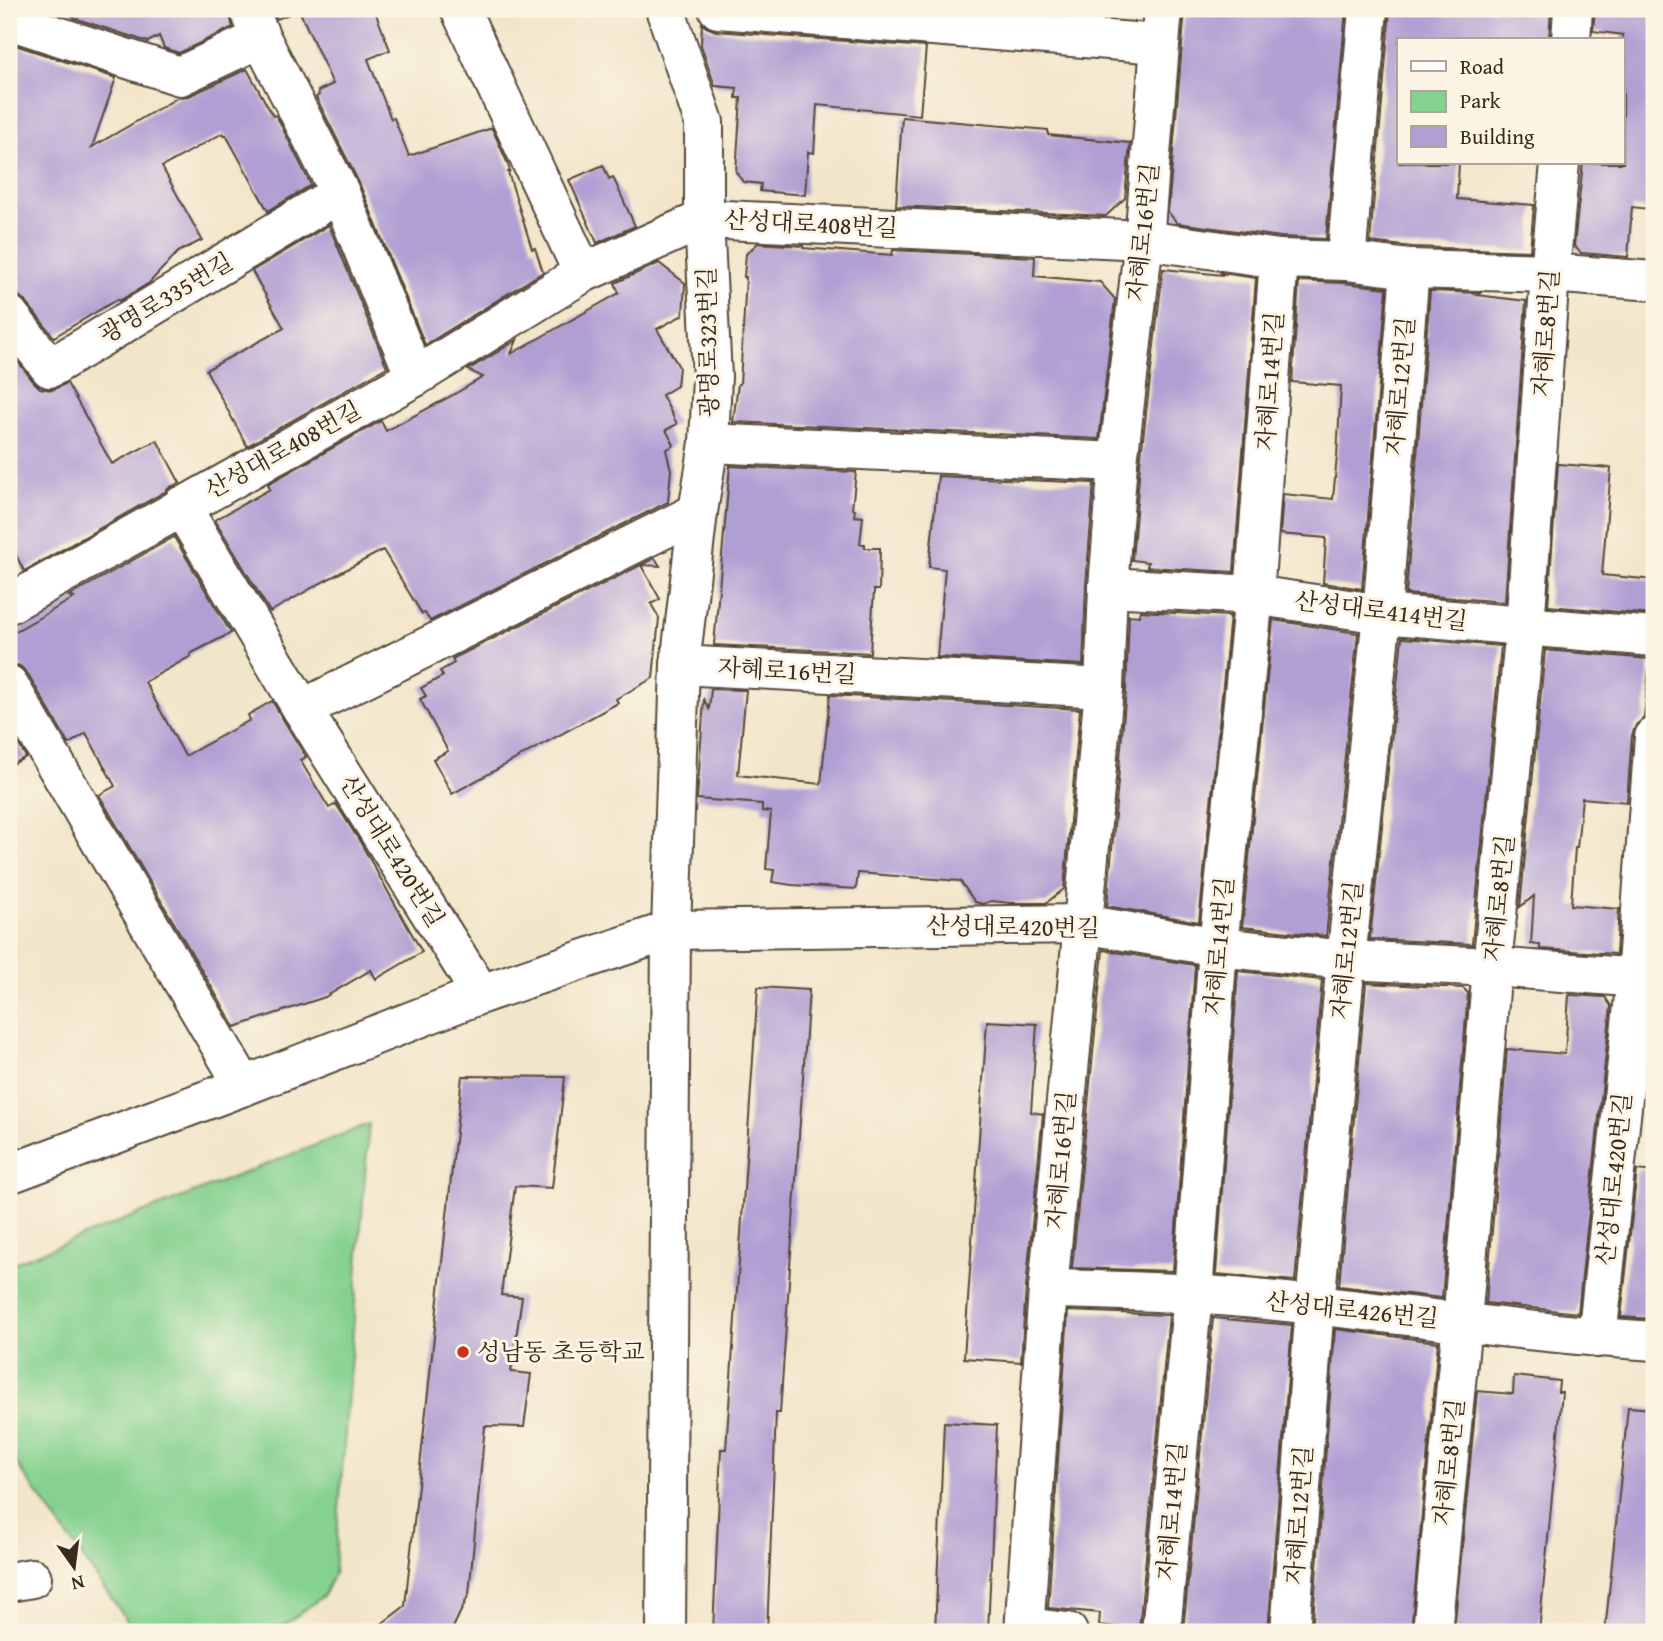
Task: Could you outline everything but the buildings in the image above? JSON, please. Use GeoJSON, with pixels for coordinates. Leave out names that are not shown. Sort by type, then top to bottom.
{"type":"FeatureCollection","features":[{"type":"Feature","properties":{"kind":"street"},"geometry":{"type":"LineString","coordinates":[[460,9],[583,273]]}},
{"type":"Feature","properties":{"kind":"street","name":"광명로323번길"},"geometry":{"type":"LineString","coordinates":[[665,9],[704,122],[704,219],[712,377],[709,443],[680,665],[671,930],[666,1632]]}},
{"type":"Feature","properties":{"kind":"street","name":"자혜로16번길"},"geometry":{"type":"LineString","coordinates":[[718,9],[1161,26],[1143,240],[1118,462],[1108,587],[1104,688],[1048,1289],[1025,1630]]}},
{"type":"Feature","properties":{"kind":"street"},"geometry":{"type":"LineString","coordinates":[[1346,261],[1368,9]]}},
{"type":"Feature","properties":{"kind":"street"},"geometry":{"type":"LineString","coordinates":[[1571,38],[1573,9]]}},
{"type":"Feature","properties":{"kind":"street"},"geometry":{"type":"LineString","coordinates":[[9,20],[180,76],[255,24],[340,193],[415,377]]}},
{"type":"Feature","properties":{"kind":"street","name":"자혜로8번길"},"geometry":{"type":"LineString","coordinates":[[1432,1632],[1525,627],[1560,164]]}},
{"type":"Feature","properties":{"kind":"street","name":"광명로335번길"},"geometry":{"type":"LineString","coordinates":[[9,315],[50,368],[340,193]]}},
{"type":"Feature","properties":{"kind":"street","name":"산성대로408번길"},"geometry":{"type":"LineString","coordinates":[[9,604],[415,377],[583,273],[704,219],[1143,240],[1279,259],[1346,261],[1410,269],[1550,273],[1654,281]]}},
{"type":"Feature","properties":{"kind":"street","name":"자혜로14번길"},"geometry":{"type":"LineString","coordinates":[[1161,1632],[1192,1294],[1218,947],[1254,595],[1279,259]]}},
{"type":"Feature","properties":{"kind":"street","name":"자혜로12번길"},"geometry":{"type":"LineString","coordinates":[[1290,1632],[1315,1305],[1346,960],[1382,614],[1410,269]]}},
{"type":"Feature","properties":{"kind":"street"},"geometry":{"type":"LineString","coordinates":[[709,443],[1118,462]]}},
{"type":"Feature","properties":{"kind":"street","name":"산성대로408번길"},"geometry":{"type":"LineString","coordinates":[[181,506],[302,709]]}},
{"type":"Feature","properties":{"kind":"street"},"geometry":{"type":"LineString","coordinates":[[302,709],[698,512]]}},
{"type":"Feature","properties":{"kind":"street","name":"산성대로414번길"},"geometry":{"type":"LineString","coordinates":[[1108,587],[1254,595],[1382,614],[1654,637]]}},
{"type":"Feature","properties":{"kind":"street","name":"자혜로16번길"},"geometry":{"type":"LineString","coordinates":[[680,665],[1104,688]]}},
{"type":"Feature","properties":{"kind":"street"},"geometry":{"type":"LineString","coordinates":[[9,685],[244,1086]]}},
{"type":"Feature","properties":{"kind":"street","name":"산성대로420번길"},"geometry":{"type":"LineString","coordinates":[[302,709],[481,994]]}},
{"type":"Feature","properties":{"kind":"street"},"geometry":{"type":"LineString","coordinates":[[1645,979],[1654,737]]}},
{"type":"Feature","properties":{"kind":"street","name":"산성대로420번길"},"geometry":{"type":"LineString","coordinates":[[10,1171],[244,1086],[481,994],[671,930],[1083,924],[1218,947],[1346,960],[1492,967],[1645,979],[1597,1338]]}},
{"type":"Feature","properties":{"kind":"street","name":"산성대로426번길"},"geometry":{"type":"LineString","coordinates":[[1048,1289],[1192,1294],[1315,1305],[1597,1338],[1654,1341]]}},
{"type":"Feature","properties":{"kind":"street"},"geometry":{"type":"LineString","coordinates":[[1025,1630],[1068,1632]]}},
{"type":"Feature","properties":{"kind":"green space"},"geometry":{"type":"Polygon","coordinates":[[[369,1124],[334,1574],[323,1596],[275,1632],[135,1632],[9,1453],[9,1265],[369,1124]]]}},
{"type":"Feature","properties":{"kind":"place","name":"성남동 초등학교"},"geometry":{"type":"Point","coordinates":[463,1352]}}]}
